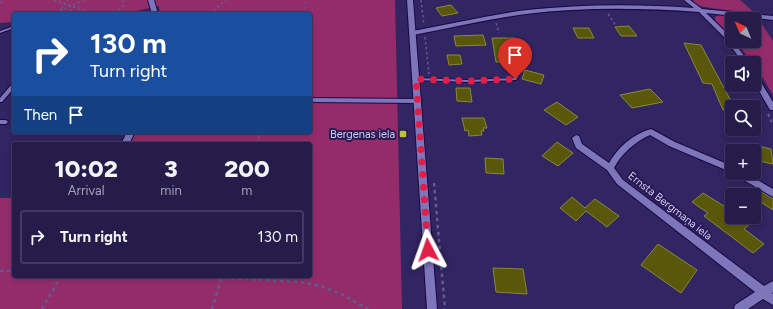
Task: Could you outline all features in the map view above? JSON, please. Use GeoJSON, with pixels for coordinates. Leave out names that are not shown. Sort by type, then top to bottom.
{"type":"FeatureCollection","features":[{"type":"Feature","properties":{"kind":"street"},"geometry":{"type":"LineString","coordinates":[[151,0],[154,12]]}},
{"type":"Feature","properties":{"kind":"street"},"geometry":{"type":"LineString","coordinates":[[410,0],[432,309]]}},
{"type":"Feature","properties":{"kind":"street"},"geometry":{"type":"LineString","coordinates":[[687,0],[700,9],[737,48],[742,56]]}},
{"type":"Feature","properties":{"kind":"street"},"geometry":{"type":"LineString","coordinates":[[413,33],[527,12],[598,7],[700,9],[773,18]]}},
{"type":"Feature","properties":{"kind":"street"},"geometry":{"type":"LineString","coordinates":[[761,88],[773,108]]}},
{"type":"Feature","properties":{"kind":"street"},"geometry":{"type":"LineString","coordinates":[[312,100],[418,101]]}},
{"type":"Feature","properties":{"kind":"street"},"geometry":{"type":"LineString","coordinates":[[610,168],[613,160],[644,133],[651,132],[672,144],[725,167]]}},
{"type":"Feature","properties":{"kind":"street","name":"Ernsta Bergmaņa iela"},"geometry":{"type":"LineString","coordinates":[[576,138],[583,149],[610,168],[620,182],[773,300]]}},
{"type":"Feature","properties":{"kind":"street"},"geometry":{"type":"LineString","coordinates":[[750,180],[773,193]]}},
{"type":"Feature","properties":{"kind":"street"},"geometry":{"type":"LineString","coordinates":[[740,309],[764,294],[773,286]]}},
{"type":"Feature","properties":{"kind":"lane"},"geometry":{"type":"LineString","coordinates":[[0,32],[12,28]]}},
{"type":"Feature","properties":{"kind":"lane"},"geometry":{"type":"LineString","coordinates":[[416,79],[515,79],[521,68]]}},
{"type":"Feature","properties":{"kind":"lane"},"geometry":{"type":"LineString","coordinates":[[0,101],[12,87]]}},
{"type":"Feature","properties":{"kind":"lane"},"geometry":{"type":"LineString","coordinates":[[0,122],[6,122]]}},
{"type":"Feature","properties":{"kind":"path"},"geometry":{"type":"LineString","coordinates":[[0,3],[4,0]]}},
{"type":"Feature","properties":{"kind":"path"},"geometry":{"type":"LineString","coordinates":[[54,0],[76,6],[88,12]]}},
{"type":"Feature","properties":{"kind":"path"},"geometry":{"type":"LineString","coordinates":[[57,12],[68,0]]}},
{"type":"Feature","properties":{"kind":"path"},"geometry":{"type":"LineString","coordinates":[[61,9],[72,6],[84,0]]}},
{"type":"Feature","properties":{"kind":"path"},"geometry":{"type":"LineString","coordinates":[[116,12],[123,6],[123,0]]}},
{"type":"Feature","properties":{"kind":"path"},"geometry":{"type":"LineString","coordinates":[[204,12],[214,10],[226,0]]}},
{"type":"Feature","properties":{"kind":"path"},"geometry":{"type":"LineString","coordinates":[[303,12],[307,0]]}},
{"type":"Feature","properties":{"kind":"path"},"geometry":{"type":"LineString","coordinates":[[421,0],[430,80]]}},
{"type":"Feature","properties":{"kind":"path"},"geometry":{"type":"LineString","coordinates":[[68,12],[76,6]]}},
{"type":"Feature","properties":{"kind":"path"},"geometry":{"type":"LineString","coordinates":[[613,11],[607,12],[615,24]]}},
{"type":"Feature","properties":{"kind":"path"},"geometry":{"type":"LineString","coordinates":[[499,33],[495,22],[500,20]]}},
{"type":"Feature","properties":{"kind":"path"},"geometry":{"type":"LineString","coordinates":[[0,271],[12,271]]}},
{"type":"Feature","properties":{"kind":"path"},"geometry":{"type":"LineString","coordinates":[[42,309],[60,278]]}},
{"type":"Feature","properties":{"kind":"path"},"geometry":{"type":"LineString","coordinates":[[212,309],[222,278]]}},
{"type":"Feature","properties":{"kind":"path"},"geometry":{"type":"LineString","coordinates":[[238,278],[301,282],[321,286],[341,294],[368,309]]}},
{"type":"Feature","properties":{"kind":"shaded area"},"geometry":{"type":"Polygon","coordinates":[[[0,0],[395,0],[402,309],[0,309],[0,198],[12,198],[12,278],[312,278],[312,142],[131,142],[135,134],[312,134],[312,12],[160,12],[159,6],[132,12],[12,12],[12,22],[0,23],[0,0]]]}},
{"type":"Feature","properties":{"kind":"shaded area"},"geometry":{"type":"Polygon","coordinates":[[[740,0],[754,12],[738,12],[699,6],[692,1],[740,0]]]}},
{"type":"Feature","properties":{"kind":"shaded area"},"geometry":{"type":"Polygon","coordinates":[[[720,15],[725,16],[725,31],[715,20],[715,17],[720,15]]]}},
{"type":"Feature","properties":{"kind":"shaded area"},"geometry":{"type":"Polygon","coordinates":[[[761,23],[773,41],[773,95],[761,75],[761,56],[748,56],[740,48],[761,48],[761,23]]]}},
{"type":"Feature","properties":{"kind":"building"},"geometry":{"type":"Polygon","coordinates":[[[451,5],[458,13],[442,16],[436,8],[451,5]]]}},
{"type":"Feature","properties":{"kind":"building"},"geometry":{"type":"Polygon","coordinates":[[[629,26],[637,36],[621,36],[615,27],[629,26]]]}},
{"type":"Feature","properties":{"kind":"building"},"geometry":{"type":"Polygon","coordinates":[[[573,28],[589,28],[594,38],[578,38],[573,28]]]}},
{"type":"Feature","properties":{"kind":"building"},"geometry":{"type":"Polygon","coordinates":[[[483,35],[486,45],[456,46],[454,36],[483,35]]]}},
{"type":"Feature","properties":{"kind":"building"},"geometry":{"type":"Polygon","coordinates":[[[492,38],[515,38],[518,47],[508,47],[511,62],[496,62],[492,38]]]}},
{"type":"Feature","properties":{"kind":"building"},"geometry":{"type":"Polygon","coordinates":[[[684,43],[701,45],[730,100],[725,100],[725,110],[723,110],[712,84],[703,83],[684,43]]]}},
{"type":"Feature","properties":{"kind":"building"},"geometry":{"type":"Polygon","coordinates":[[[447,55],[460,55],[462,64],[449,65],[447,55]]]}},
{"type":"Feature","properties":{"kind":"building"},"geometry":{"type":"Polygon","coordinates":[[[525,70],[544,75],[541,84],[522,79],[525,70]]]}},
{"type":"Feature","properties":{"kind":"building"},"geometry":{"type":"Polygon","coordinates":[[[456,88],[470,88],[472,102],[457,101],[456,88]]]}},
{"type":"Feature","properties":{"kind":"building"},"geometry":{"type":"Polygon","coordinates":[[[650,89],[663,102],[632,108],[620,95],[650,89]]]}},
{"type":"Feature","properties":{"kind":"building"},"geometry":{"type":"Polygon","coordinates":[[[557,102],[578,117],[566,125],[544,110],[557,102]]]}},
{"type":"Feature","properties":{"kind":"building"},"geometry":{"type":"Polygon","coordinates":[[[462,118],[484,118],[487,128],[483,128],[484,131],[481,131],[482,135],[469,136],[468,130],[465,131],[462,118]]]}},
{"type":"Feature","properties":{"kind":"building"},"geometry":{"type":"Polygon","coordinates":[[[557,142],[573,153],[558,166],[542,156],[557,142]]]}},
{"type":"Feature","properties":{"kind":"building"},"geometry":{"type":"Polygon","coordinates":[[[761,147],[771,149],[773,164],[761,161],[761,147]]]}},
{"type":"Feature","properties":{"kind":"building"},"geometry":{"type":"Polygon","coordinates":[[[485,158],[503,159],[504,174],[486,173],[485,158]]]}},
{"type":"Feature","properties":{"kind":"building"},"geometry":{"type":"Polygon","coordinates":[[[762,192],[773,199],[773,210],[761,202],[762,192]]]}},
{"type":"Feature","properties":{"kind":"building"},"geometry":{"type":"Polygon","coordinates":[[[703,193],[725,207],[725,224],[750,224],[744,229],[764,244],[753,253],[704,216],[708,213],[692,202],[703,193]]]}},
{"type":"Feature","properties":{"kind":"building"},"geometry":{"type":"Polygon","coordinates":[[[572,197],[585,208],[595,199],[619,216],[607,227],[586,211],[576,221],[560,208],[572,197]]]}},
{"type":"Feature","properties":{"kind":"building"},"geometry":{"type":"Polygon","coordinates":[[[658,244],[697,270],[681,293],[641,265],[658,244]]]}},
{"type":"Feature","properties":{"kind":"building"},"geometry":{"type":"Polygon","coordinates":[[[493,268],[523,269],[527,294],[496,292],[493,268]]]}},
{"type":"Feature","properties":{"kind":"place","name":"Bergenas iela"},"geometry":{"type":"Point","coordinates":[403,134]}},
{"type":"Feature","properties":{"kind":"route"},"geometry":{"type":"LineString","coordinates":[[428,250],[416,79],[469,81],[515,79]]}}]}
